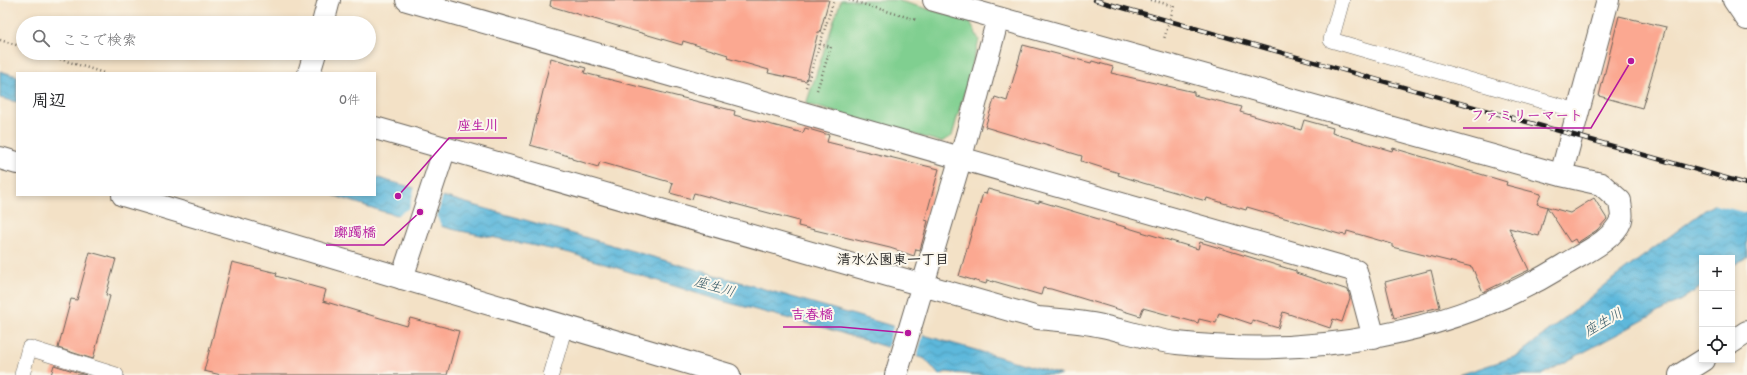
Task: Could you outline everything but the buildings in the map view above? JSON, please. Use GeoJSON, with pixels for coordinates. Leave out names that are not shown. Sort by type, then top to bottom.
{"type":"FeatureCollection","features":[{"type":"Feature","properties":{"kind":"street"},"geometry":{"type":"LineString","coordinates":[[325,16],[329,0]]}},
{"type":"Feature","properties":{"kind":"street"},"geometry":{"type":"LineString","coordinates":[[407,0],[1356,271],[1374,338]]}},
{"type":"Feature","properties":{"kind":"street"},"geometry":{"type":"LineString","coordinates":[[376,128],[445,148],[920,295],[1038,318],[1100,325],[1176,342],[1256,348],[1334,344],[1374,338],[1418,329],[1470,312],[1541,279],[1613,234],[1621,219],[1620,201],[1601,184],[1561,175],[934,0]]}},
{"type":"Feature","properties":{"kind":"street"},"geometry":{"type":"LineString","coordinates":[[1561,175],[1608,0]]}},
{"type":"Feature","properties":{"kind":"street"},"geometry":{"type":"LineString","coordinates":[[1734,0],[1747,19]]}},
{"type":"Feature","properties":{"kind":"street"},"geometry":{"type":"LineString","coordinates":[[896,375],[961,157],[998,18]]}},
{"type":"Feature","properties":{"kind":"street"},"geometry":{"type":"LineString","coordinates":[[309,72],[313,60]]}},
{"type":"Feature","properties":{"kind":"street"},"geometry":{"type":"LineString","coordinates":[[402,278],[445,148]]}},
{"type":"Feature","properties":{"kind":"street"},"geometry":{"type":"LineString","coordinates":[[0,158],[16,164]]}},
{"type":"Feature","properties":{"kind":"street"},"geometry":{"type":"LineString","coordinates":[[126,196],[729,375]]}},
{"type":"Feature","properties":{"kind":"street"},"geometry":{"type":"LineString","coordinates":[[1735,340],[1747,332]]}},
{"type":"Feature","properties":{"kind":"street"},"geometry":{"type":"LineString","coordinates":[[1680,375],[1699,363]]}},
{"type":"Feature","properties":{"kind":"lane"},"geometry":{"type":"LineString","coordinates":[[1342,0],[1331,40],[1577,111]]}},
{"type":"Feature","properties":{"kind":"lane"},"geometry":{"type":"LineString","coordinates":[[551,375],[565,326]]}},
{"type":"Feature","properties":{"kind":"lane"},"geometry":{"type":"LineString","coordinates":[[22,375],[29,348],[116,375]]}},
{"type":"Feature","properties":{"kind":"path"},"geometry":{"type":"LineString","coordinates":[[798,111],[834,0]]}},
{"type":"Feature","properties":{"kind":"path"},"geometry":{"type":"LineString","coordinates":[[849,0],[921,21]]}},
{"type":"Feature","properties":{"kind":"path"},"geometry":{"type":"LineString","coordinates":[[1151,0],[1174,6],[1156,62]]}},
{"type":"Feature","properties":{"kind":"path"},"geometry":{"type":"LineString","coordinates":[[0,40],[16,45]]}},
{"type":"Feature","properties":{"kind":"path"},"geometry":{"type":"LineString","coordinates":[[817,91],[831,47],[820,44]]}},
{"type":"Feature","properties":{"kind":"path"},"geometry":{"type":"LineString","coordinates":[[63,60],[101,72]]}},
{"type":"Feature","properties":{"kind":"green space"},"geometry":{"type":"Polygon","coordinates":[[[841,0],[896,0],[970,21],[979,40],[952,136],[941,142],[806,104],[841,0]]]}},
{"type":"Feature","properties":{"kind":"water"},"geometry":{"type":"Polygon","coordinates":[[[0,71],[16,76],[16,102],[0,98],[0,71]]]}},
{"type":"Feature","properties":{"kind":"water"},"geometry":{"type":"Polygon","coordinates":[[[376,177],[1062,375],[975,375],[946,372],[939,375],[925,359],[825,328],[718,300],[570,253],[456,230],[381,211],[336,196],[376,196],[376,177]]]}},
{"type":"Feature","properties":{"kind":"water"},"geometry":{"type":"Polygon","coordinates":[[[1747,184],[1747,257],[1735,264],[1735,255],[1699,255],[1699,288],[1681,300],[1541,375],[1459,375],[1517,356],[1614,278],[1705,210],[1747,184]]]}},
{"type":"Feature","properties":{"kind":"pier"},"geometry":{"type":"Polygon","coordinates":[[[1746,182],[1747,213],[1712,204],[1746,182]]]}},
{"type":"Feature","properties":{"kind":"pier"},"geometry":{"type":"Polygon","coordinates":[[[415,187],[443,194],[437,217],[443,229],[396,216],[409,208],[415,187]]]}},
{"type":"Feature","properties":{"kind":"pier"},"geometry":{"type":"Polygon","coordinates":[[[894,324],[924,332],[916,359],[887,349],[894,324]]]}},
{"type":"Feature","properties":{"kind":"railway"},"geometry":{"type":"LineString","coordinates":[[1095,0],[1747,184]]}},
{"type":"Feature","properties":{"kind":"place","name":"ファミリーマート"},"geometry":{"type":"Point","coordinates":[1631,61]}},
{"type":"Feature","properties":{"kind":"place","name":"座生川"},"geometry":{"type":"Point","coordinates":[398,196]}},
{"type":"Feature","properties":{"kind":"place","name":"躑躅橋"},"geometry":{"type":"Point","coordinates":[420,212]}},
{"type":"Feature","properties":{"kind":"place","name":"吉春橋"},"geometry":{"type":"Point","coordinates":[908,333]}},
{"type":"Feature","properties":{"kind":"district","name":"清水公園東一丁目"},"geometry":{"type":"Point","coordinates":[893,259]}}]}
